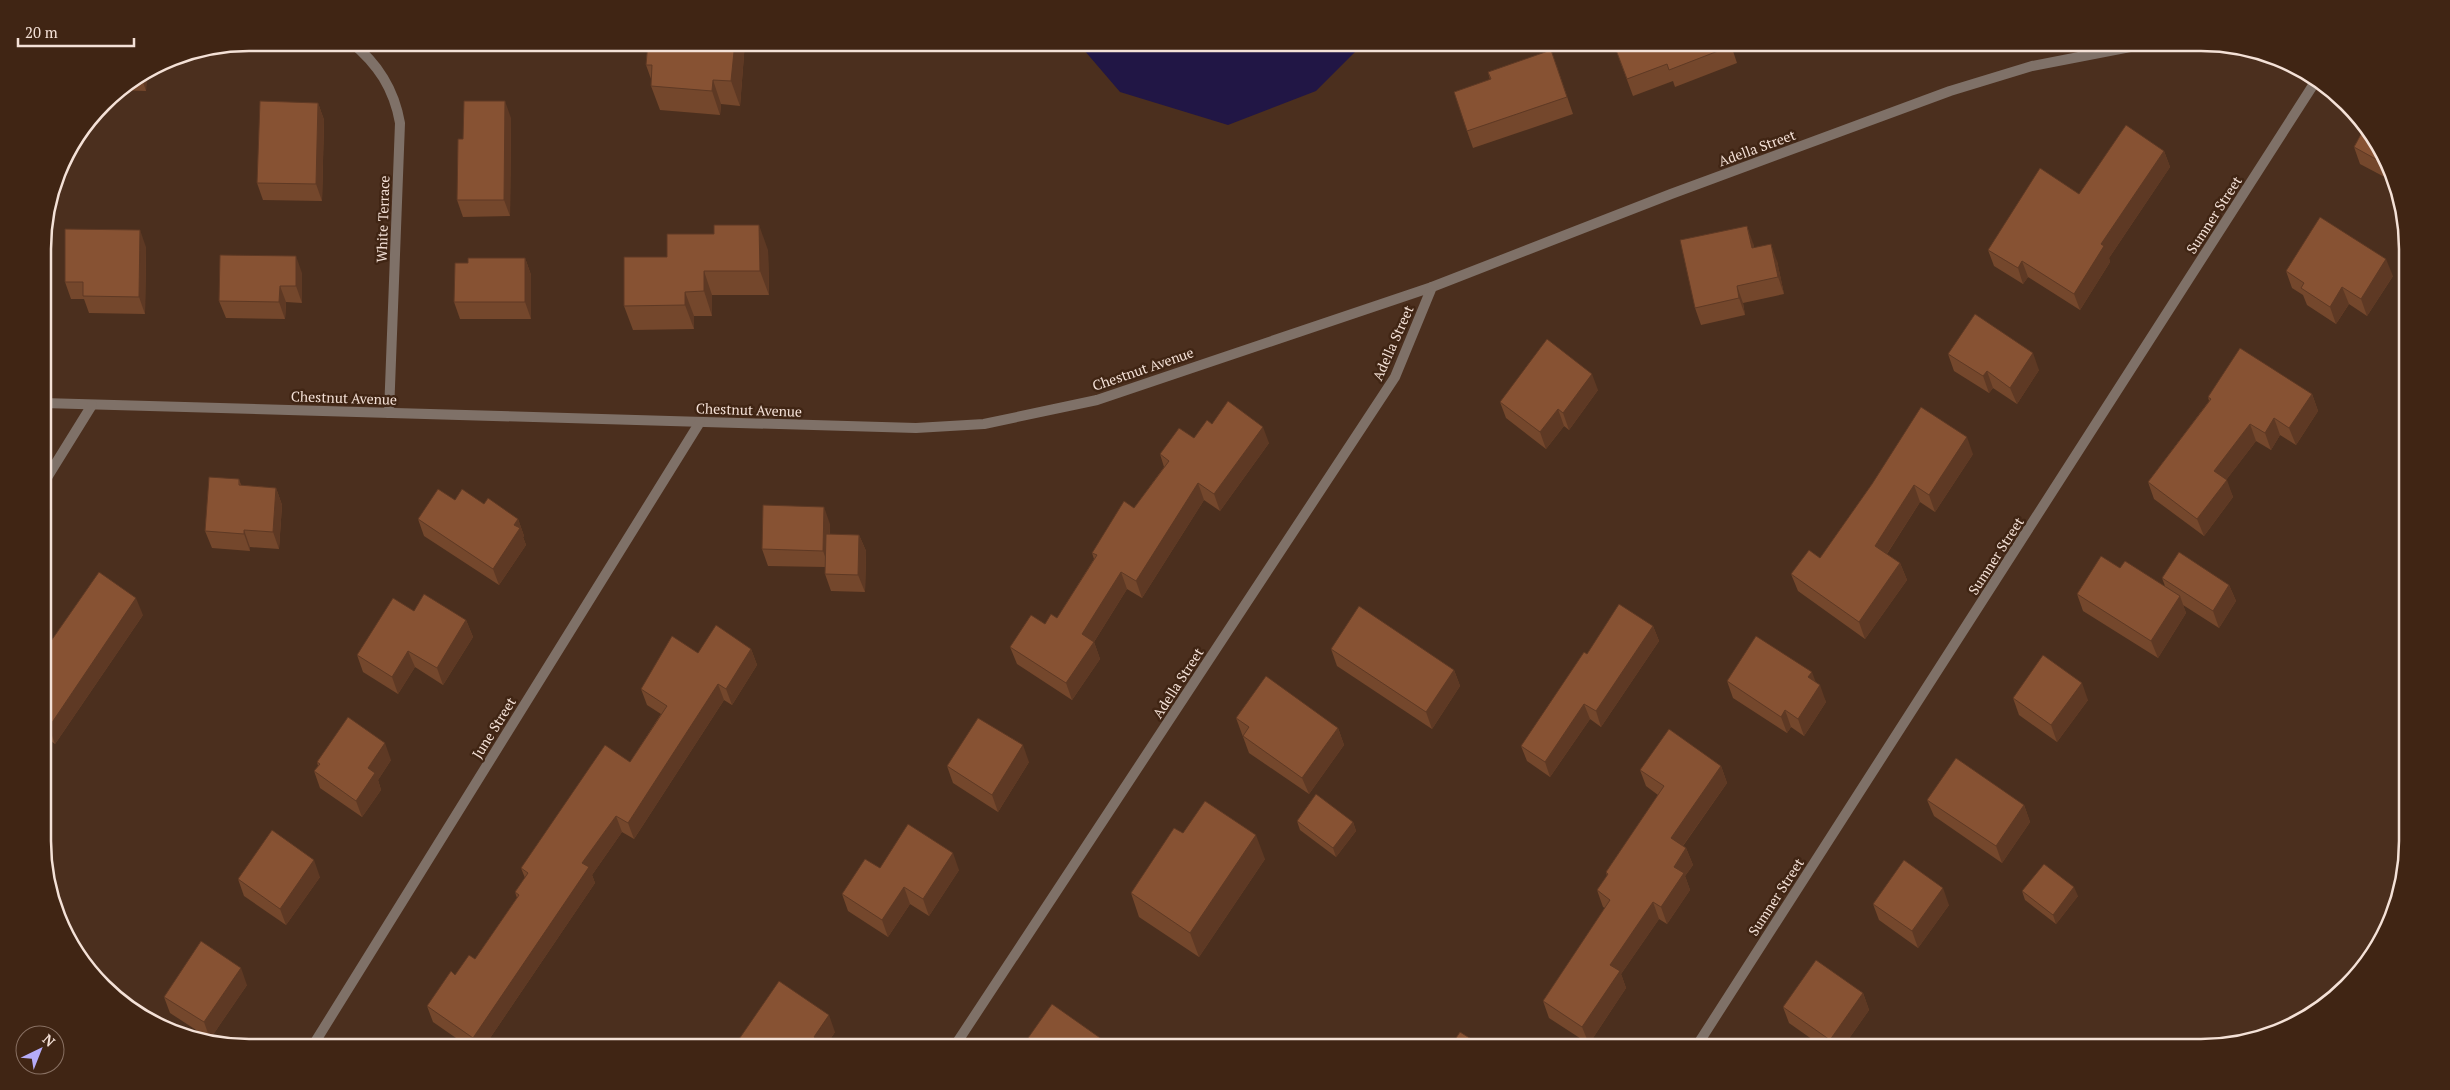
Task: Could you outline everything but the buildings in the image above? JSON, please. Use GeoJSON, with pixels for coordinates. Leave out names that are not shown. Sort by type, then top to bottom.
{"type":"FeatureCollection","features":[{"type":"Feature","properties":{"kind":"street","name":"White Terrace"},"geometry":{"type":"LineString","coordinates":[[361,51],[373,62],[386,80],[396,101],[400,123],[389,413]]}},
{"type":"Feature","properties":{"kind":"street","name":"Adella Street"},"geometry":{"type":"LineString","coordinates":[[959,1039],[1395,377],[1432,287],[1671,194],[1950,91],[2032,66],[2110,51]]}},
{"type":"Feature","properties":{"kind":"street","name":"Sumner Street"},"geometry":{"type":"LineString","coordinates":[[1701,1039],[2313,86]]}},
{"type":"Feature","properties":{"kind":"street","name":"Chestnut Avenue"},"geometry":{"type":"LineString","coordinates":[[51,403],[916,428],[984,424],[1098,400],[1432,287]]}},
{"type":"Feature","properties":{"kind":"street"},"geometry":{"type":"LineString","coordinates":[[51,472],[92,405]]}},
{"type":"Feature","properties":{"kind":"street","name":"June Street"},"geometry":{"type":"LineString","coordinates":[[318,1039],[700,422]]}},
{"type":"Feature","properties":{"kind":"shaded area"},"geometry":{"type":"Polygon","coordinates":[[[1085,51],[1356,51],[1316,91],[1228,125],[1120,92],[1085,51]]]}}]}
